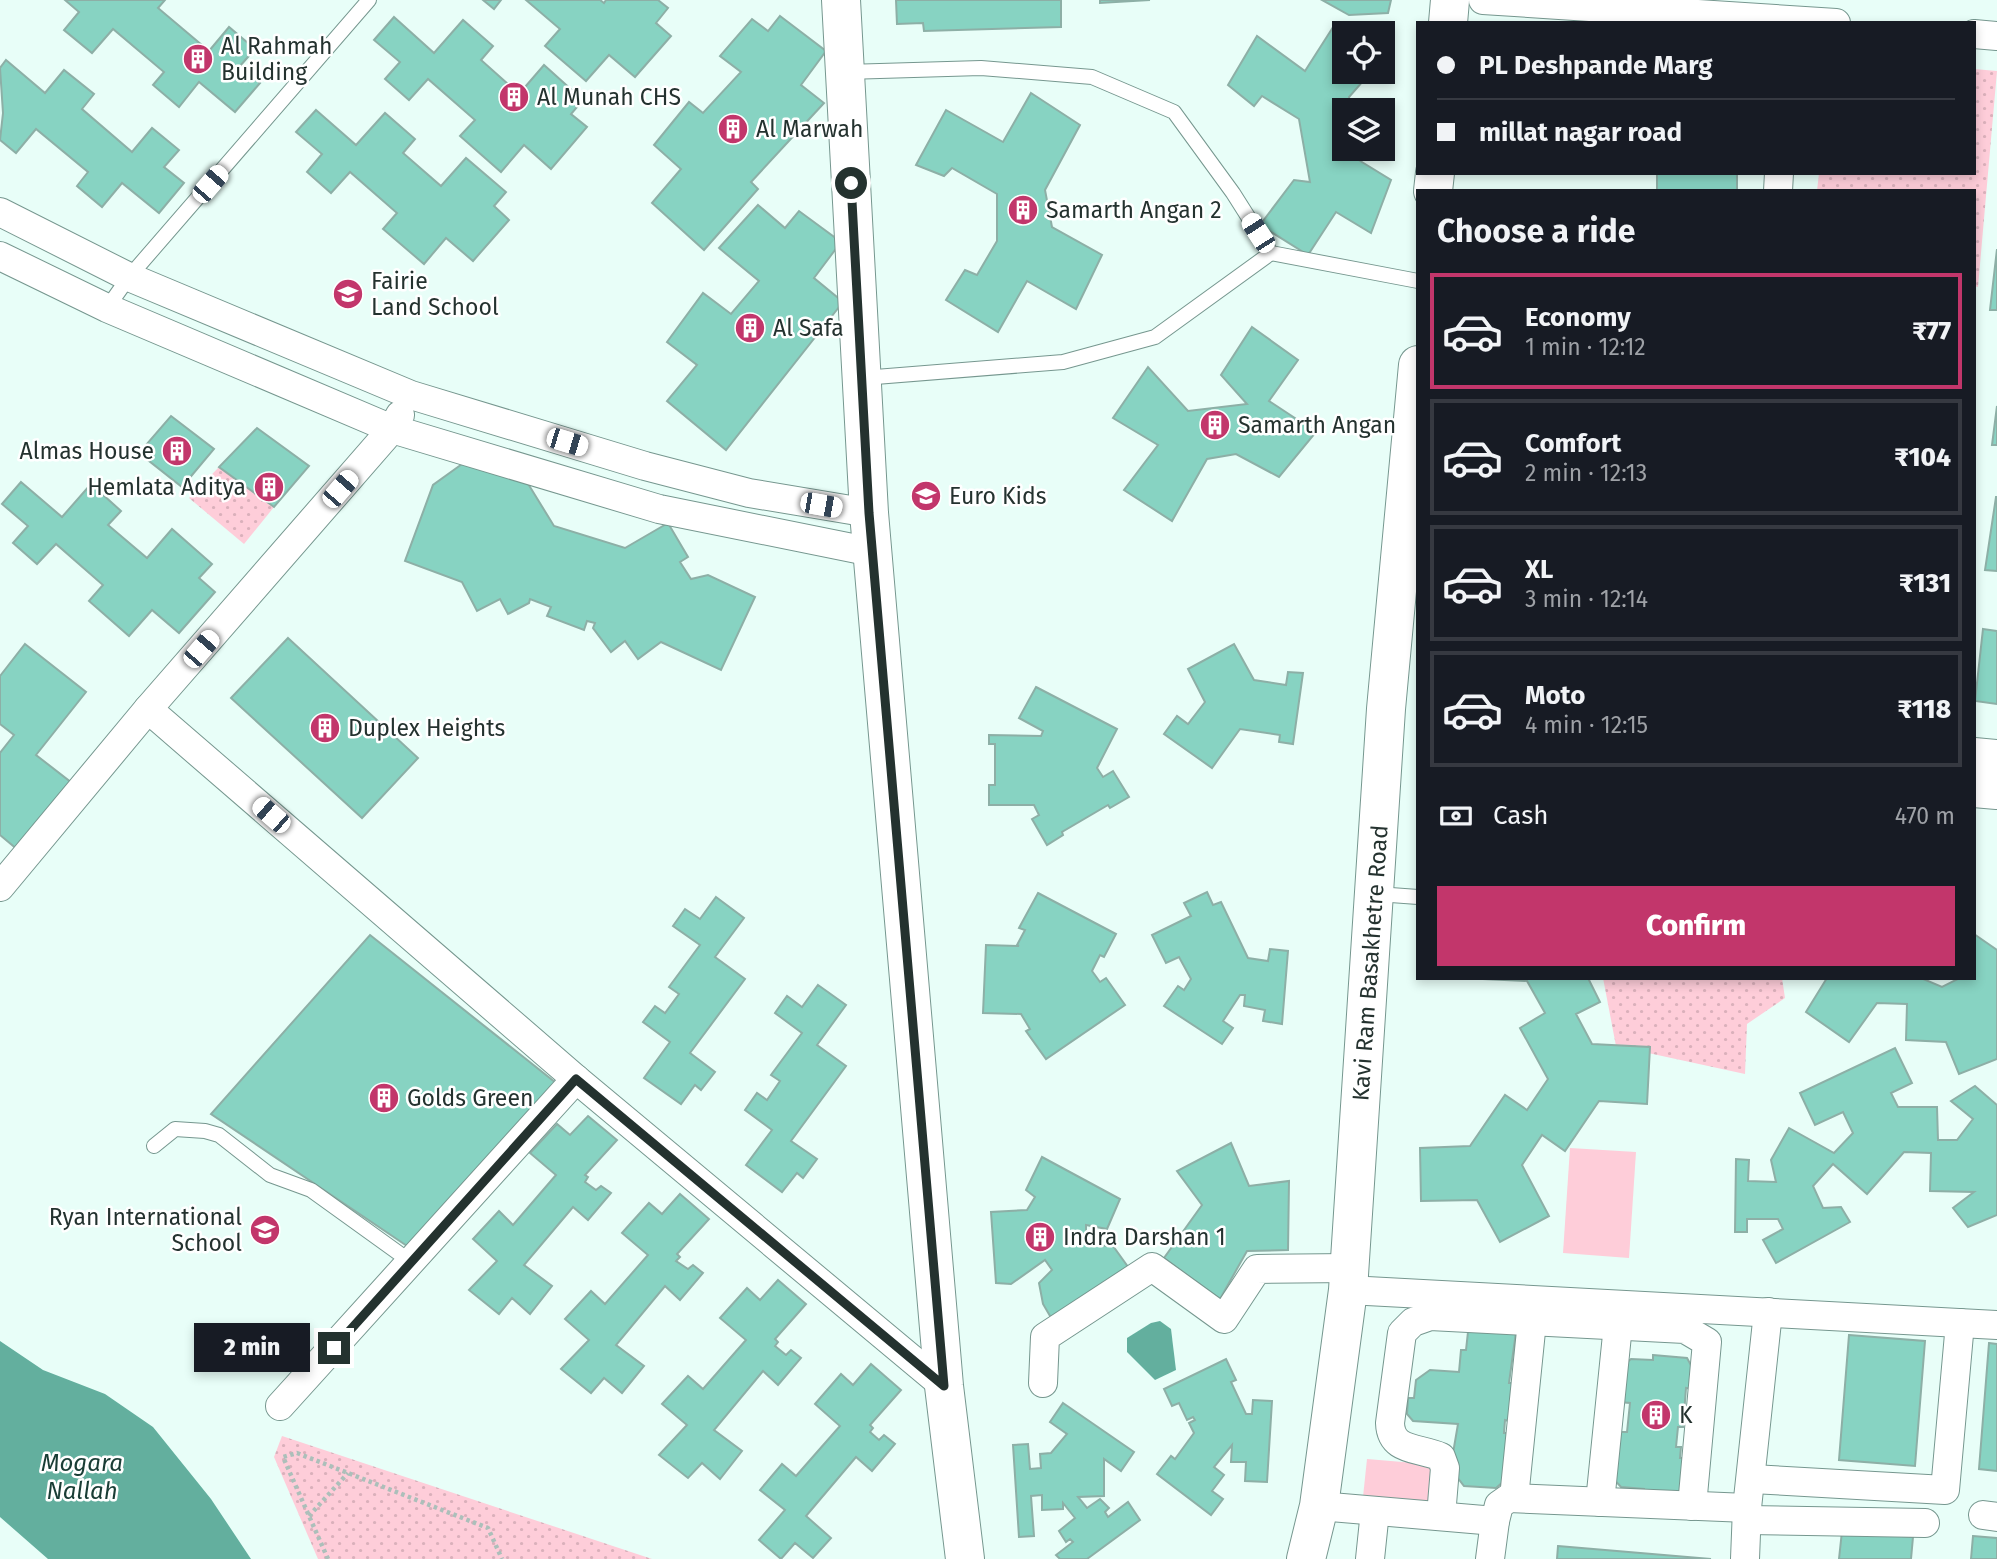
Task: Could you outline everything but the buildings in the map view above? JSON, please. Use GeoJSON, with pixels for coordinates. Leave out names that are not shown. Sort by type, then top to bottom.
{"type":"FeatureCollection","features":[{"type":"Feature","properties":{"kind":"street"},"geometry":{"type":"LineString","coordinates":[[841,0],[872,552],[944,1386],[965,1559]]}},
{"type":"Feature","properties":{"kind":"street"},"geometry":{"type":"LineString","coordinates":[[1448,21],[1450,0]]}},
{"type":"Feature","properties":{"kind":"street"},"geometry":{"type":"LineString","coordinates":[[1483,0],[1745,8],[1792,21]]}},
{"type":"Feature","properties":{"kind":"street"},"geometry":{"type":"LineString","coordinates":[[1976,34],[1997,36]]}},
{"type":"Feature","properties":{"kind":"street"},"geometry":{"type":"LineString","coordinates":[[0,212],[129,277],[411,395],[645,466],[749,492],[869,513]]}},
{"type":"Feature","properties":{"kind":"street"},"geometry":{"type":"LineString","coordinates":[[0,256],[107,308],[392,429],[659,509],[872,552]]}},
{"type":"Feature","properties":{"kind":"street"},"geometry":{"type":"LineString","coordinates":[[0,887],[148,709],[392,429],[411,395]]}},
{"type":"Feature","properties":{"kind":"street","name":"Kavi Ram Basakhetre Road"},"geometry":{"type":"LineString","coordinates":[[1307,1559],[1319,1506],[1349,1279],[1375,894],[1402,724],[1416,410]]}},
{"type":"Feature","properties":{"kind":"street"},"geometry":{"type":"LineString","coordinates":[[148,709],[576,1079],[944,1386]]}},
{"type":"Feature","properties":{"kind":"street"},"geometry":{"type":"LineString","coordinates":[[1976,757],[1997,760]]}},
{"type":"Feature","properties":{"kind":"street"},"geometry":{"type":"LineString","coordinates":[[1976,788],[1997,790]]}},
{"type":"Feature","properties":{"kind":"street"},"geometry":{"type":"LineString","coordinates":[[279,1406],[576,1079]]}},
{"type":"Feature","properties":{"kind":"street"},"geometry":{"type":"LineString","coordinates":[[1044,1383],[1045,1336],[1152,1267],[1224,1319],[1257,1269],[1349,1279],[1768,1312],[1997,1325]]}},
{"type":"Feature","properties":{"kind":"street"},"geometry":{"type":"LineString","coordinates":[[1745,1559],[1747,1514],[1768,1312]]}},
{"type":"Feature","properties":{"kind":"street"},"geometry":{"type":"LineString","coordinates":[[1441,1516],[1445,1468],[1441,1457],[1399,1445],[1390,1436],[1402,1333],[1413,1322],[1430,1316],[1685,1329],[1707,1342],[1692,1506]]}},
{"type":"Feature","properties":{"kind":"street"},"geometry":{"type":"LineString","coordinates":[[1514,1498],[1532,1321]]}},
{"type":"Feature","properties":{"kind":"street"},"geometry":{"type":"LineString","coordinates":[[1752,1479],[1945,1490],[1960,1323]]}},
{"type":"Feature","properties":{"kind":"street"},"geometry":{"type":"LineString","coordinates":[[1600,1502],[1618,1325]]}},
{"type":"Feature","properties":{"kind":"street"},"geometry":{"type":"LineString","coordinates":[[1490,1559],[1499,1505],[1514,1498],[1692,1506],[1747,1514],[1925,1523]]}},
{"type":"Feature","properties":{"kind":"street"},"geometry":{"type":"LineString","coordinates":[[1319,1506],[1496,1521]]}},
{"type":"Feature","properties":{"kind":"street"},"geometry":{"type":"LineString","coordinates":[[1370,1559],[1375,1511]]}},
{"type":"Feature","properties":{"kind":"lane"},"geometry":{"type":"LineString","coordinates":[[107,308],[129,277],[369,0]]}},
{"type":"Feature","properties":{"kind":"lane"},"geometry":{"type":"LineString","coordinates":[[845,72],[981,68],[1092,77],[1174,112],[1233,193],[1271,253]]}},
{"type":"Feature","properties":{"kind":"lane"},"geometry":{"type":"LineString","coordinates":[[861,378],[1063,362],[1155,337],[1271,253],[1416,281]]}},
{"type":"Feature","properties":{"kind":"lane"},"geometry":{"type":"LineString","coordinates":[[1375,894],[1416,897]]}},
{"type":"Feature","properties":{"kind":"lane"},"geometry":{"type":"LineString","coordinates":[[154,1146],[175,1129],[219,1135],[270,1175],[311,1190],[411,1262]]}},
{"type":"Feature","properties":{"kind":"path"},"geometry":{"type":"LineString","coordinates":[[328,1559],[283,1457],[297,1453],[488,1528],[502,1559]]}},
{"type":"Feature","properties":{"kind":"path"},"geometry":{"type":"LineString","coordinates":[[309,1516],[348,1473]]}},
{"type":"Feature","properties":{"kind":"shaded area"},"geometry":{"type":"Polygon","coordinates":[[[1976,69],[1997,71],[1978,287],[1976,189],[1817,189],[1819,175],[1976,175],[1976,69]]]}},
{"type":"Feature","properties":{"kind":"shaded area"},"geometry":{"type":"Polygon","coordinates":[[[219,467],[274,507],[244,544],[189,498],[219,467]]]}},
{"type":"Feature","properties":{"kind":"shaded area"},"geometry":{"type":"Polygon","coordinates":[[[1603,980],[1782,980],[1785,998],[1747,1024],[1745,1074],[1616,1046],[1603,980]]]}},
{"type":"Feature","properties":{"kind":"shaded area"},"geometry":{"type":"Polygon","coordinates":[[[1570,1148],[1636,1152],[1629,1258],[1563,1253],[1570,1148]]]}},
{"type":"Feature","properties":{"kind":"shaded area"},"geometry":{"type":"Polygon","coordinates":[[[282,1436],[652,1559],[318,1559],[274,1457],[282,1436]]]}},
{"type":"Feature","properties":{"kind":"shaded area"},"geometry":{"type":"Polygon","coordinates":[[[1367,1459],[1438,1465],[1434,1503],[1363,1497],[1367,1459]]]}},
{"type":"Feature","properties":{"kind":"water"},"geometry":{"type":"Polygon","coordinates":[[[1160,1321],[1171,1329],[1176,1370],[1155,1380],[1127,1352],[1127,1338],[1151,1323],[1160,1321]]]}},
{"type":"Feature","properties":{"kind":"water","name":"Mogara Nallah"},"geometry":{"type":"Polygon","coordinates":[[[0,1341],[43,1370],[105,1394],[153,1427],[211,1499],[251,1559],[48,1559],[0,1517],[0,1341]]]}},
{"type":"Feature","properties":{"kind":"place","name":"Al Rahmah Building"},"geometry":{"type":"Point","coordinates":[198,59]}},
{"type":"Feature","properties":{"kind":"place","name":"Al Munah CHS"},"geometry":{"type":"Point","coordinates":[514,97]}},
{"type":"Feature","properties":{"kind":"place","name":"Al Marwah"},"geometry":{"type":"Point","coordinates":[733,129]}},
{"type":"Feature","properties":{"kind":"place","name":"Samarth Angan 2"},"geometry":{"type":"Point","coordinates":[1023,210]}},
{"type":"Feature","properties":{"kind":"place","name":"Fairie Land School"},"geometry":{"type":"Point","coordinates":[348,294]}},
{"type":"Feature","properties":{"kind":"place","name":"Al Safa"},"geometry":{"type":"Point","coordinates":[750,328]}},
{"type":"Feature","properties":{"kind":"place","name":"Samarth Angan"},"geometry":{"type":"Point","coordinates":[1215,425]}},
{"type":"Feature","properties":{"kind":"place","name":"Almas House"},"geometry":{"type":"Point","coordinates":[177,451]}},
{"type":"Feature","properties":{"kind":"place","name":"Hemlata Aditya"},"geometry":{"type":"Point","coordinates":[269,487]}},
{"type":"Feature","properties":{"kind":"place","name":"Euro Kids"},"geometry":{"type":"Point","coordinates":[926,496]}},
{"type":"Feature","properties":{"kind":"place","name":"Duplex Heights"},"geometry":{"type":"Point","coordinates":[325,728]}},
{"type":"Feature","properties":{"kind":"place","name":"Golds Green"},"geometry":{"type":"Point","coordinates":[384,1098]}},
{"type":"Feature","properties":{"kind":"place","name":"Ryan International School"},"geometry":{"type":"Point","coordinates":[265,1230]}},
{"type":"Feature","properties":{"kind":"place","name":"Indra Darshan 1"},"geometry":{"type":"Point","coordinates":[1040,1237]}},
{"type":"Feature","properties":{"kind":"place","name":"K"},"geometry":{"type":"Point","coordinates":[1656,1415]}},
{"type":"Feature","properties":{"kind":"route"},"geometry":{"type":"LineString","coordinates":[[334,1348],[576,1079],[944,1386],[869,513],[851,183]]}}]}
